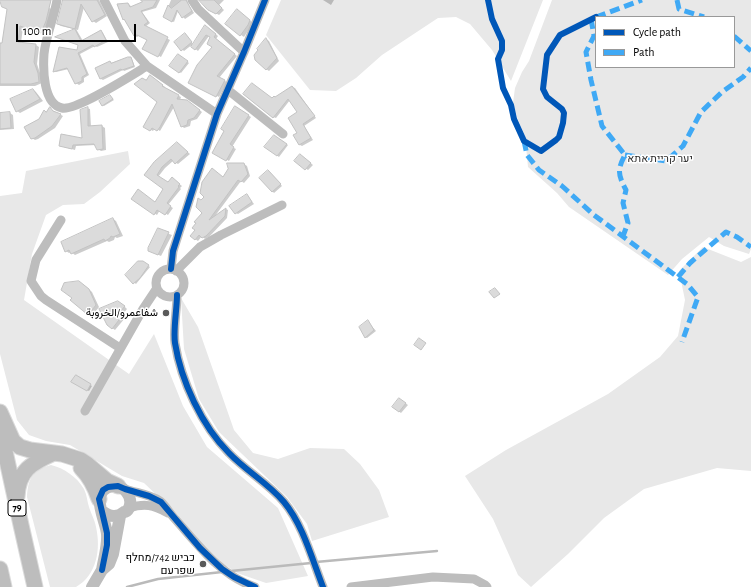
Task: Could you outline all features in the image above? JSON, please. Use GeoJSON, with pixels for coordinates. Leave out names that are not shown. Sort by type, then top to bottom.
{"type":"FeatureCollection","features":[{"type":"Feature","properties":{"kind":"highway"},"geometry":{"type":"LineString","coordinates":[[0,412],[13,441],[20,447],[30,450],[62,454],[80,460],[88,464],[107,481],[121,488]]}},
{"type":"Feature","properties":{"kind":"highway","name":"79"},"geometry":{"type":"LineString","coordinates":[[0,428],[20,525],[35,587]]}},
{"type":"Feature","properties":{"kind":"highway"},"geometry":{"type":"LineString","coordinates":[[20,525],[17,487],[22,474],[31,465],[55,453]]}},
{"type":"Feature","properties":{"kind":"highway"},"geometry":{"type":"LineString","coordinates":[[73,458],[89,476],[101,505]]}},
{"type":"Feature","properties":{"kind":"highway"},"geometry":{"type":"LineString","coordinates":[[0,569],[4,587]]}},
{"type":"Feature","properties":{"kind":"street"},"geometry":{"type":"LineString","coordinates":[[57,0],[44,53],[44,81],[47,92],[58,106],[70,108],[102,93],[147,66]]}},
{"type":"Feature","properties":{"kind":"street"},"geometry":{"type":"LineString","coordinates":[[104,0],[125,41],[147,66],[217,114]]}},
{"type":"Feature","properties":{"kind":"street"},"geometry":{"type":"LineString","coordinates":[[192,0],[198,9],[244,52]]}},
{"type":"Feature","properties":{"kind":"street"},"geometry":{"type":"LineString","coordinates":[[173,270],[173,252],[217,114],[265,0]]}},
{"type":"Feature","properties":{"kind":"street"},"geometry":{"type":"LineString","coordinates":[[228,90],[283,134]]}},
{"type":"Feature","properties":{"kind":"street"},"geometry":{"type":"LineString","coordinates":[[173,270],[200,247],[282,205]]}},
{"type":"Feature","properties":{"kind":"street"},"geometry":{"type":"LineString","coordinates":[[61,220],[36,260],[31,281],[41,296],[46,300],[120,348]]}},
{"type":"Feature","properties":{"kind":"street"},"geometry":{"type":"LineString","coordinates":[[84,411],[143,309],[157,288],[156,284],[159,275],[166,270],[173,270],[182,276],[182,288],[177,294],[175,342],[181,366],[191,393],[202,416],[215,437],[230,454],[284,502],[303,535],[323,587]]}},
{"type":"Feature","properties":{"kind":"street"},"geometry":{"type":"LineString","coordinates":[[157,288],[164,295],[168,296],[177,294]]}},
{"type":"Feature","properties":{"kind":"street"},"geometry":{"type":"LineString","coordinates":[[102,570],[107,544],[107,533],[101,505],[103,490],[108,487],[121,488],[155,499],[166,507],[170,514],[200,548],[222,569],[234,577],[255,587]]}},
{"type":"Feature","properties":{"kind":"street"},"geometry":{"type":"LineString","coordinates":[[92,587],[102,570],[109,564],[113,554],[129,496],[121,488]]}},
{"type":"Feature","properties":{"kind":"street"},"geometry":{"type":"LineString","coordinates":[[101,505],[111,516],[145,504],[170,514]]}},
{"type":"Feature","properties":{"kind":"street"},"geometry":{"type":"LineString","coordinates":[[351,587],[433,577],[474,578],[487,587]]}},
{"type":"Feature","properties":{"kind":"green space"},"geometry":{"type":"Polygon","coordinates":[[[281,0],[543,0],[511,81],[492,50],[470,24],[456,17],[438,18],[382,55],[356,78],[336,91],[310,90],[266,35],[281,0]]]}},
{"type":"Feature","properties":{"kind":"green space","name":"יער קריית אתא"},"geometry":{"type":"Polygon","coordinates":[[[552,0],[751,0],[751,249],[749,254],[724,246],[709,237],[682,259],[668,275],[569,207],[557,193],[528,167],[525,136],[513,103],[515,88],[529,61],[552,0]]]}},
{"type":"Feature","properties":{"kind":"green space"},"geometry":{"type":"Polygon","coordinates":[[[128,151],[130,164],[100,192],[84,204],[63,205],[46,215],[32,254],[24,300],[129,374],[154,334],[183,406],[207,447],[278,508],[308,576],[266,583],[237,573],[207,553],[165,503],[144,483],[122,476],[70,445],[46,441],[29,435],[17,420],[0,354],[0,196],[22,193],[26,171],[128,151]]]}},
{"type":"Feature","properties":{"kind":"green space"},"geometry":{"type":"Polygon","coordinates":[[[703,247],[741,262],[751,257],[751,471],[717,468],[644,489],[604,518],[568,554],[531,587],[518,575],[493,519],[465,476],[506,450],[608,394],[660,357],[678,336],[685,300],[679,271],[703,247]]]}},
{"type":"Feature","properties":{"kind":"green space"},"geometry":{"type":"Polygon","coordinates":[[[181,298],[198,327],[234,430],[253,453],[278,459],[310,448],[344,449],[360,464],[379,490],[389,517],[312,541],[307,524],[287,497],[219,432],[199,399],[184,349],[181,298]]]}},
{"type":"Feature","properties":{"kind":"green space"},"geometry":{"type":"Polygon","coordinates":[[[51,465],[61,468],[70,474],[81,485],[85,491],[95,524],[98,544],[96,561],[89,576],[76,587],[50,587],[27,497],[28,485],[32,476],[39,470],[51,465]]]}},
{"type":"Feature","properties":{"kind":"building"},"geometry":{"type":"Polygon","coordinates":[[[0,0],[51,0],[46,21],[41,33],[20,26],[18,42],[36,44],[34,62],[38,73],[39,82],[31,84],[0,84],[0,43],[2,43],[7,9],[2,7],[0,0]]]}},
{"type":"Feature","properties":{"kind":"building"},"geometry":{"type":"Polygon","coordinates":[[[63,0],[97,0],[105,15],[92,22],[81,4],[75,29],[57,24],[63,0]]]}},
{"type":"Feature","properties":{"kind":"building"},"geometry":{"type":"Polygon","coordinates":[[[141,0],[157,0],[153,7],[141,11],[148,22],[144,25],[168,37],[158,57],[142,49],[147,40],[137,35],[134,36],[124,19],[123,20],[117,4],[128,3],[130,7],[142,2],[141,0]]]}},
{"type":"Feature","properties":{"kind":"building"},"geometry":{"type":"Polygon","coordinates":[[[182,0],[186,0],[192,11],[182,18],[177,10],[172,22],[163,17],[168,5],[171,8],[182,0]]]}},
{"type":"Feature","properties":{"kind":"building"},"geometry":{"type":"Polygon","coordinates":[[[199,0],[214,0],[222,8],[216,14],[208,10],[199,0]]]}},
{"type":"Feature","properties":{"kind":"building"},"geometry":{"type":"Polygon","coordinates":[[[237,9],[250,20],[240,36],[225,24],[237,9]]]}},
{"type":"Feature","properties":{"kind":"building"},"geometry":{"type":"Polygon","coordinates":[[[205,25],[216,34],[214,37],[235,54],[217,76],[225,80],[216,97],[188,83],[197,65],[212,47],[207,44],[210,37],[206,35],[195,50],[191,47],[205,25]]]}},
{"type":"Feature","properties":{"kind":"building"},"geometry":{"type":"Polygon","coordinates":[[[75,29],[81,41],[101,30],[106,40],[94,47],[93,45],[78,53],[87,74],[82,77],[82,81],[75,84],[67,68],[53,72],[59,47],[77,50],[78,45],[55,37],[75,29]]]}},
{"type":"Feature","properties":{"kind":"building"},"geometry":{"type":"Polygon","coordinates":[[[185,33],[192,42],[181,51],[174,42],[185,33]]]}},
{"type":"Feature","properties":{"kind":"building"},"geometry":{"type":"Polygon","coordinates":[[[266,38],[277,58],[266,70],[255,60],[254,55],[266,38]]]}},
{"type":"Feature","properties":{"kind":"building"},"geometry":{"type":"Polygon","coordinates":[[[178,54],[188,61],[179,73],[169,66],[178,54]]]}},
{"type":"Feature","properties":{"kind":"building"},"geometry":{"type":"Polygon","coordinates":[[[131,57],[134,66],[121,69],[100,79],[95,68],[110,61],[111,63],[131,57]]]}},
{"type":"Feature","properties":{"kind":"building"},"geometry":{"type":"Polygon","coordinates":[[[150,75],[163,85],[162,86],[179,95],[177,99],[187,100],[200,110],[194,118],[188,120],[187,125],[181,127],[172,104],[157,131],[152,128],[150,131],[143,127],[157,102],[134,84],[142,78],[146,80],[150,75]]]}},
{"type":"Feature","properties":{"kind":"building"},"geometry":{"type":"Polygon","coordinates":[[[252,83],[272,98],[292,86],[315,116],[303,124],[311,138],[299,145],[293,135],[297,133],[288,118],[297,112],[288,99],[273,118],[243,94],[252,83]]]}},
{"type":"Feature","properties":{"kind":"building"},"geometry":{"type":"Polygon","coordinates":[[[33,89],[40,99],[16,112],[10,99],[33,89]]]}},
{"type":"Feature","properties":{"kind":"building"},"geometry":{"type":"Polygon","coordinates":[[[110,95],[113,99],[102,106],[99,101],[110,95]]]}},
{"type":"Feature","properties":{"kind":"building"},"geometry":{"type":"Polygon","coordinates":[[[235,106],[249,115],[230,144],[234,147],[226,161],[212,153],[224,131],[221,129],[235,106]]]}},
{"type":"Feature","properties":{"kind":"building"},"geometry":{"type":"Polygon","coordinates":[[[50,107],[53,111],[61,114],[52,126],[35,138],[31,139],[24,127],[39,119],[44,110],[46,112],[50,107]]]}},
{"type":"Feature","properties":{"kind":"building"},"geometry":{"type":"Polygon","coordinates":[[[88,107],[88,126],[102,125],[103,149],[97,150],[94,144],[73,145],[72,149],[59,146],[61,134],[82,138],[80,110],[88,107]]]}},
{"type":"Feature","properties":{"kind":"building"},"geometry":{"type":"Polygon","coordinates":[[[10,112],[11,128],[0,129],[0,113],[10,112]]]}},
{"type":"Feature","properties":{"kind":"building"},"geometry":{"type":"Polygon","coordinates":[[[274,135],[287,144],[277,156],[264,147],[274,135]]]}},
{"type":"Feature","properties":{"kind":"building"},"geometry":{"type":"Polygon","coordinates":[[[177,142],[188,152],[175,164],[171,159],[162,167],[157,175],[168,182],[172,177],[180,184],[167,203],[171,206],[165,215],[157,210],[154,215],[131,199],[138,189],[155,202],[163,189],[144,175],[154,162],[177,142]]]}},
{"type":"Feature","properties":{"kind":"building"},"geometry":{"type":"Polygon","coordinates":[[[300,154],[311,163],[305,170],[294,161],[300,154]]]}},
{"type":"Feature","properties":{"kind":"building"},"geometry":{"type":"Polygon","coordinates":[[[227,163],[244,163],[248,174],[241,182],[238,180],[209,220],[226,208],[225,216],[206,236],[202,238],[199,235],[195,240],[190,236],[195,230],[192,228],[196,223],[194,222],[202,213],[196,207],[198,198],[201,200],[204,197],[200,193],[202,182],[212,168],[223,177],[228,169],[227,163]]]}},
{"type":"Feature","properties":{"kind":"building"},"geometry":{"type":"Polygon","coordinates":[[[268,170],[281,184],[272,192],[259,178],[268,170]]]}},
{"type":"Feature","properties":{"kind":"building"},"geometry":{"type":"Polygon","coordinates":[[[247,194],[252,202],[235,214],[229,206],[247,194]]]}},
{"type":"Feature","properties":{"kind":"building"},"geometry":{"type":"Polygon","coordinates":[[[113,218],[120,234],[113,237],[111,236],[105,241],[104,239],[71,254],[69,250],[65,252],[61,242],[113,218]]]}},
{"type":"Feature","properties":{"kind":"building"},"geometry":{"type":"Polygon","coordinates":[[[158,228],[169,232],[158,255],[148,251],[148,248],[158,228]]]}},
{"type":"Feature","properties":{"kind":"building"},"geometry":{"type":"Polygon","coordinates":[[[138,261],[143,261],[149,265],[140,278],[133,284],[125,275],[138,261]]]}},
{"type":"Feature","properties":{"kind":"building"},"geometry":{"type":"Polygon","coordinates":[[[79,281],[89,289],[96,305],[88,315],[70,300],[72,298],[61,290],[64,283],[79,281]]]}},
{"type":"Feature","properties":{"kind":"building"},"geometry":{"type":"Polygon","coordinates":[[[495,288],[500,294],[494,298],[489,292],[495,288]]]}},
{"type":"Feature","properties":{"kind":"building"},"geometry":{"type":"Polygon","coordinates":[[[118,301],[125,306],[120,312],[122,316],[112,329],[107,325],[99,309],[118,301]]]}},
{"type":"Feature","properties":{"kind":"building"},"geometry":{"type":"Polygon","coordinates":[[[368,320],[374,330],[365,338],[359,327],[368,320]]]}},
{"type":"Feature","properties":{"kind":"building"},"geometry":{"type":"Polygon","coordinates":[[[419,338],[426,343],[421,350],[414,345],[419,338]]]}},
{"type":"Feature","properties":{"kind":"building"},"geometry":{"type":"Polygon","coordinates":[[[76,375],[91,384],[87,391],[71,382],[76,375]]]}},
{"type":"Feature","properties":{"kind":"building"},"geometry":{"type":"Polygon","coordinates":[[[399,398],[406,403],[399,412],[392,407],[399,398]]]}},
{"type":"Feature","properties":{"kind":"waterway"},"geometry":{"type":"LineString","coordinates":[[316,562],[437,551]]}},
{"type":"Feature","properties":{"kind":"waterway"},"geometry":{"type":"LineString","coordinates":[[231,571],[311,563]]}},
{"type":"Feature","properties":{"kind":"waterway"},"geometry":{"type":"LineString","coordinates":[[127,587],[158,579],[222,572]]}},
{"type":"Feature","properties":{"kind":"marked path"},"geometry":{"type":"LineString","coordinates":[[599,16],[642,0]]}},
{"type":"Feature","properties":{"kind":"marked path"},"geometry":{"type":"LineString","coordinates":[[677,0],[679,9],[701,16]]}},
{"type":"Feature","properties":{"kind":"marked path"},"geometry":{"type":"LineString","coordinates":[[591,19],[594,36],[586,52],[602,126],[625,155],[620,169],[620,176],[626,190],[623,203],[628,223],[623,236]]}},
{"type":"Feature","properties":{"kind":"marked path"},"geometry":{"type":"LineString","coordinates":[[735,37],[751,51]]}},
{"type":"Feature","properties":{"kind":"marked path"},"geometry":{"type":"LineString","coordinates":[[625,155],[666,161],[683,146],[701,112],[722,92],[743,77],[751,68]]}},
{"type":"Feature","properties":{"kind":"marked path"},"geometry":{"type":"LineString","coordinates":[[524,141],[527,155],[539,170],[562,186],[594,215],[687,284],[698,297],[682,342]]}},
{"type":"Feature","properties":{"kind":"marked path"},"geometry":{"type":"LineString","coordinates":[[678,277],[690,263],[726,232],[737,237],[751,247]]}},
{"type":"Feature","properties":{"kind":"cycle path"},"geometry":{"type":"LineString","coordinates":[[171,269],[173,251],[217,114],[265,0]]}},
{"type":"Feature","properties":{"kind":"cycle path"},"geometry":{"type":"LineString","coordinates":[[488,0],[492,19],[502,41],[502,50],[498,59],[503,88],[524,141],[541,151],[559,137],[564,113],[562,109],[547,97],[543,89],[547,55],[560,35],[595,18]]}},
{"type":"Feature","properties":{"kind":"cycle path"},"geometry":{"type":"LineString","coordinates":[[177,295],[174,332],[175,343],[182,372],[194,402],[210,430],[219,442],[243,466],[278,495],[291,511],[302,532],[323,587]]}},
{"type":"Feature","properties":{"kind":"cycle path"},"geometry":{"type":"LineString","coordinates":[[102,570],[107,545],[107,533],[99,499],[103,490],[108,487],[118,486],[149,496],[161,502],[200,548],[222,569],[234,577],[255,587]]}},
{"type":"Feature","properties":{"kind":"place","name":"شفاعمرو/الخروبة"},"geometry":{"type":"Point","coordinates":[166,313]}},
{"type":"Feature","properties":{"kind":"place","name":"כביש 742/מחלף שפרעם"},"geometry":{"type":"Point","coordinates":[203,564]}}]}
